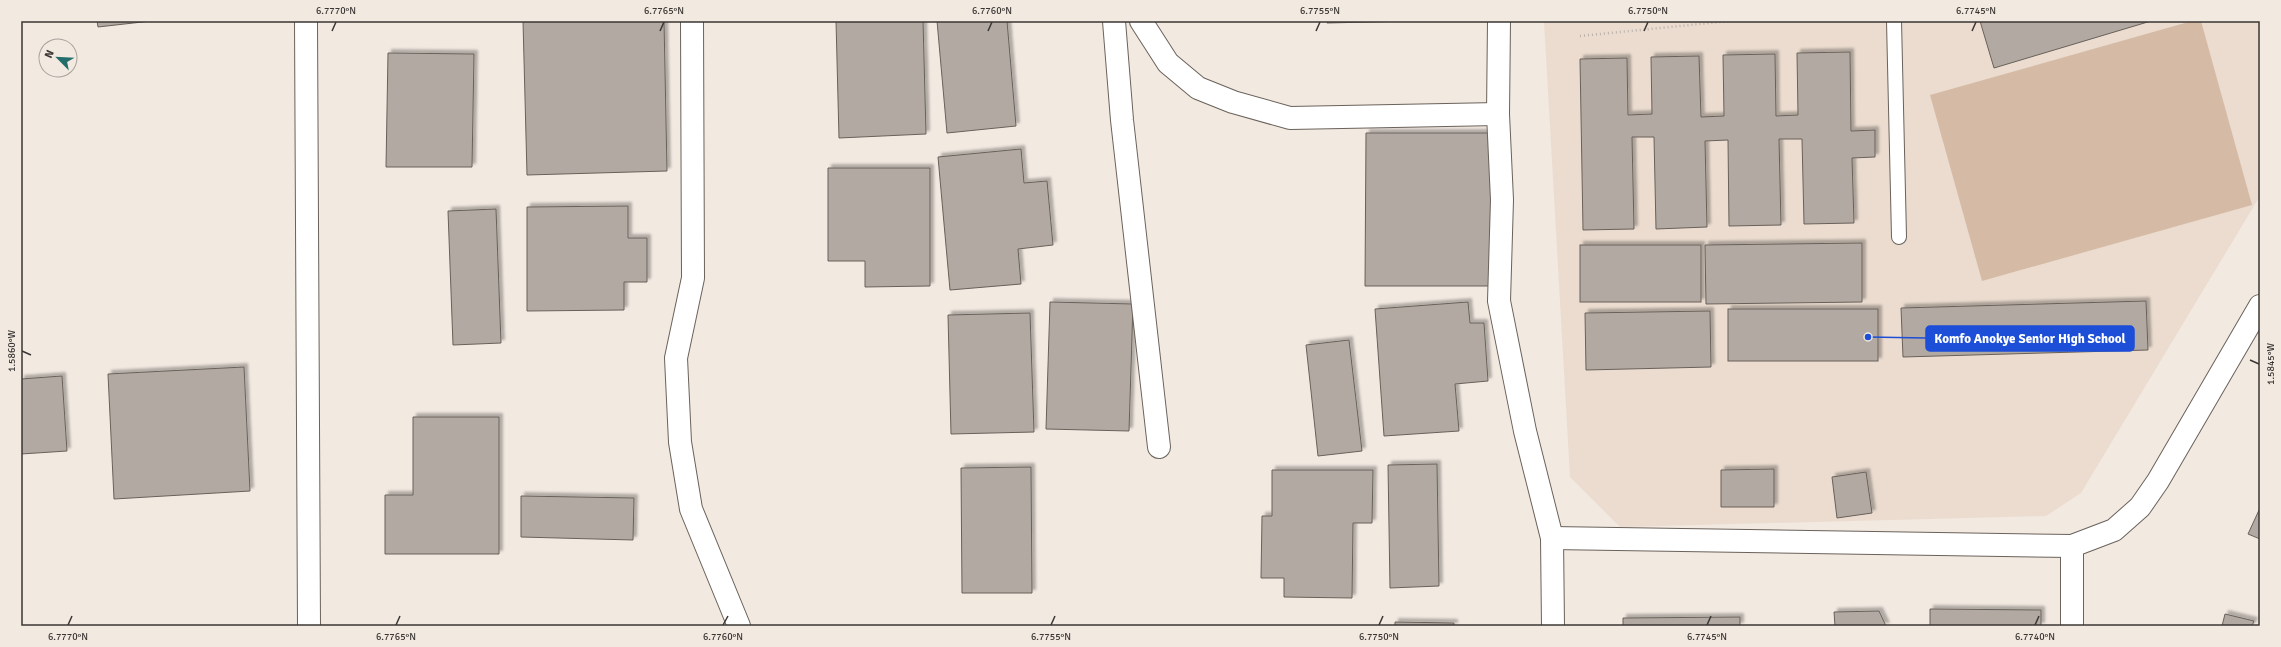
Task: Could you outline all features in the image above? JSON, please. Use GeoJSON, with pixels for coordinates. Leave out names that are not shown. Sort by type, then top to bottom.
{"type":"FeatureCollection","features":[{"type":"Feature","properties":{"kind":"street"},"geometry":{"type":"LineString","coordinates":[[306,21],[309,626]]}},
{"type":"Feature","properties":{"kind":"street"},"geometry":{"type":"LineString","coordinates":[[692,21],[693,278],[676,358],[680,442],[691,509],[739,626]]}},
{"type":"Feature","properties":{"kind":"street"},"geometry":{"type":"LineString","coordinates":[[1114,21],[1122,120],[1159,447]]}},
{"type":"Feature","properties":{"kind":"street"},"geometry":{"type":"LineString","coordinates":[[1141,21],[1168,63],[1198,88],[1233,102],[1290,118],[1498,114]]}},
{"type":"Feature","properties":{"kind":"street"},"geometry":{"type":"LineString","coordinates":[[1499,21],[1498,114],[1502,200],[1499,301],[1525,430],[1552,538],[1552,626]]}},
{"type":"Feature","properties":{"kind":"street"},"geometry":{"type":"LineString","coordinates":[[1552,538],[2072,546],[2114,530],[2140,506],[2158,481],[2260,306]]}},
{"type":"Feature","properties":{"kind":"street"},"geometry":{"type":"LineString","coordinates":[[2072,546],[2072,626]]}},
{"type":"Feature","properties":{"kind":"lane"},"geometry":{"type":"LineString","coordinates":[[1894,21],[1899,237]]}},
{"type":"Feature","properties":{"kind":"path"},"geometry":{"type":"LineString","coordinates":[[1580,36],[1729,21]]}},
{"type":"Feature","properties":{"kind":"shaded area"},"geometry":{"type":"Polygon","coordinates":[[[1544,21],[2260,21],[2260,196],[2081,493],[2046,516],[1620,527],[1570,477],[1544,21]]]}},
{"type":"Feature","properties":{"kind":"shaded area"},"geometry":{"type":"Polygon","coordinates":[[[2192,21],[2201,21],[2252,205],[1982,281],[1930,95],[2192,21]]]}},
{"type":"Feature","properties":{"kind":"building"},"geometry":{"type":"Polygon","coordinates":[[[97,21],[151,21],[98,27],[97,21]]]}},
{"type":"Feature","properties":{"kind":"building"},"geometry":{"type":"Polygon","coordinates":[[[523,21],[664,21],[667,171],[527,175],[523,21]]]}},
{"type":"Feature","properties":{"kind":"building"},"geometry":{"type":"Polygon","coordinates":[[[836,21],[923,21],[926,134],[839,138],[836,21]]]}},
{"type":"Feature","properties":{"kind":"building"},"geometry":{"type":"Polygon","coordinates":[[[937,21],[1007,21],[1016,126],[947,133],[937,21]]]}},
{"type":"Feature","properties":{"kind":"building"},"geometry":{"type":"Polygon","coordinates":[[[1327,21],[1410,21],[1327,23],[1327,21]]]}},
{"type":"Feature","properties":{"kind":"building"},"geometry":{"type":"Polygon","coordinates":[[[1980,21],[2151,21],[1994,68],[1980,21]]]}},
{"type":"Feature","properties":{"kind":"building"},"geometry":{"type":"Polygon","coordinates":[[[1850,52],[1851,131],[1875,130],[1875,157],[1852,158],[1854,223],[1804,224],[1802,139],[1779,139],[1781,225],[1729,226],[1728,140],[1705,141],[1707,227],[1656,229],[1654,137],[1632,137],[1634,229],[1583,230],[1580,59],[1627,58],[1628,115],[1652,114],[1651,57],[1699,56],[1701,117],[1724,116],[1723,55],[1775,54],[1776,116],[1798,115],[1797,53],[1850,52]]]}},
{"type":"Feature","properties":{"kind":"building"},"geometry":{"type":"Polygon","coordinates":[[[388,53],[474,54],[472,167],[386,167],[388,53]]]}},
{"type":"Feature","properties":{"kind":"building"},"geometry":{"type":"Polygon","coordinates":[[[1366,133],[1491,133],[1490,286],[1365,286],[1366,133]]]}},
{"type":"Feature","properties":{"kind":"building"},"geometry":{"type":"Polygon","coordinates":[[[1021,149],[1024,183],[1047,181],[1053,245],[1018,249],[1021,284],[950,290],[938,157],[1021,149]]]}},
{"type":"Feature","properties":{"kind":"building"},"geometry":{"type":"Polygon","coordinates":[[[828,168],[930,168],[930,286],[865,287],[865,261],[828,261],[828,168]]]}},
{"type":"Feature","properties":{"kind":"building"},"geometry":{"type":"Polygon","coordinates":[[[628,206],[628,238],[647,238],[647,282],[624,282],[624,310],[527,311],[527,207],[628,206]]]}},
{"type":"Feature","properties":{"kind":"building"},"geometry":{"type":"Polygon","coordinates":[[[496,209],[501,343],[453,345],[448,211],[496,209]]]}},
{"type":"Feature","properties":{"kind":"building"},"geometry":{"type":"Polygon","coordinates":[[[1862,243],[1862,302],[1706,304],[1705,245],[1862,243]]]}},
{"type":"Feature","properties":{"kind":"building"},"geometry":{"type":"Polygon","coordinates":[[[1580,245],[1701,245],[1701,302],[1580,302],[1580,245]]]}},
{"type":"Feature","properties":{"kind":"building"},"geometry":{"type":"Polygon","coordinates":[[[2146,301],[2148,350],[1903,357],[1901,308],[2146,301]]]}},
{"type":"Feature","properties":{"kind":"building"},"geometry":{"type":"Polygon","coordinates":[[[1050,302],[1133,304],[1129,431],[1046,429],[1050,302]]]}},
{"type":"Feature","properties":{"kind":"building"},"geometry":{"type":"Polygon","coordinates":[[[1468,302],[1470,323],[1484,323],[1488,381],[1455,384],[1459,431],[1384,436],[1375,309],[1468,302]]]}},
{"type":"Feature","properties":{"kind":"building"},"geometry":{"type":"Polygon","coordinates":[[[1728,309],[1878,309],[1878,361],[1728,361],[1728,309]]]}},
{"type":"Feature","properties":{"kind":"building"},"geometry":{"type":"Polygon","coordinates":[[[1710,311],[1711,367],[1586,370],[1585,313],[1710,311]]]}},
{"type":"Feature","properties":{"kind":"building"},"geometry":{"type":"Polygon","coordinates":[[[1030,313],[1034,432],[951,434],[948,315],[1030,313]]]}},
{"type":"Feature","properties":{"kind":"building"},"geometry":{"type":"Polygon","coordinates":[[[1349,340],[1362,451],[1318,456],[1306,345],[1349,340]]]}},
{"type":"Feature","properties":{"kind":"building"},"geometry":{"type":"Polygon","coordinates":[[[244,367],[250,491],[114,499],[108,374],[244,367]]]}},
{"type":"Feature","properties":{"kind":"building"},"geometry":{"type":"Polygon","coordinates":[[[62,376],[67,451],[21,454],[21,379],[62,376]]]}},
{"type":"Feature","properties":{"kind":"building"},"geometry":{"type":"Polygon","coordinates":[[[413,417],[499,417],[499,554],[385,554],[385,495],[413,495],[413,417]]]}},
{"type":"Feature","properties":{"kind":"building"},"geometry":{"type":"Polygon","coordinates":[[[1437,464],[1439,586],[1390,588],[1388,465],[1437,464]]]}},
{"type":"Feature","properties":{"kind":"building"},"geometry":{"type":"Polygon","coordinates":[[[1031,467],[1032,593],[962,593],[961,468],[1031,467]]]}},
{"type":"Feature","properties":{"kind":"building"},"geometry":{"type":"Polygon","coordinates":[[[1774,469],[1774,507],[1721,507],[1721,470],[1774,469]]]}},
{"type":"Feature","properties":{"kind":"building"},"geometry":{"type":"Polygon","coordinates":[[[1272,470],[1373,470],[1372,523],[1353,523],[1352,598],[1284,597],[1284,578],[1261,578],[1262,516],[1272,516],[1272,470]]]}},
{"type":"Feature","properties":{"kind":"building"},"geometry":{"type":"Polygon","coordinates":[[[1866,472],[1872,513],[1837,518],[1832,477],[1866,472]]]}},
{"type":"Feature","properties":{"kind":"building"},"geometry":{"type":"Polygon","coordinates":[[[521,496],[634,498],[633,540],[521,537],[521,496]]]}},
{"type":"Feature","properties":{"kind":"building"},"geometry":{"type":"Polygon","coordinates":[[[2260,508],[2260,539],[2248,534],[2260,508]]]}},
{"type":"Feature","properties":{"kind":"building"},"geometry":{"type":"Polygon","coordinates":[[[1930,609],[2041,610],[2041,626],[1930,626],[1930,609]]]}},
{"type":"Feature","properties":{"kind":"building"},"geometry":{"type":"Polygon","coordinates":[[[1879,611],[1886,626],[1835,626],[1834,612],[1879,611]]]}},
{"type":"Feature","properties":{"kind":"building"},"geometry":{"type":"Polygon","coordinates":[[[2225,614],[2254,621],[2252,626],[2222,626],[2225,614]]]}},
{"type":"Feature","properties":{"kind":"building"},"geometry":{"type":"Polygon","coordinates":[[[1740,617],[1740,626],[1623,626],[1623,618],[1740,617]]]}},
{"type":"Feature","properties":{"kind":"building"},"geometry":{"type":"Polygon","coordinates":[[[1395,622],[1454,623],[1454,626],[1395,626],[1395,622]]]}},
{"type":"Feature","properties":{"kind":"place","name":"Komfo Anokye Senior High School"},"geometry":{"type":"Point","coordinates":[1868,337]}}]}
